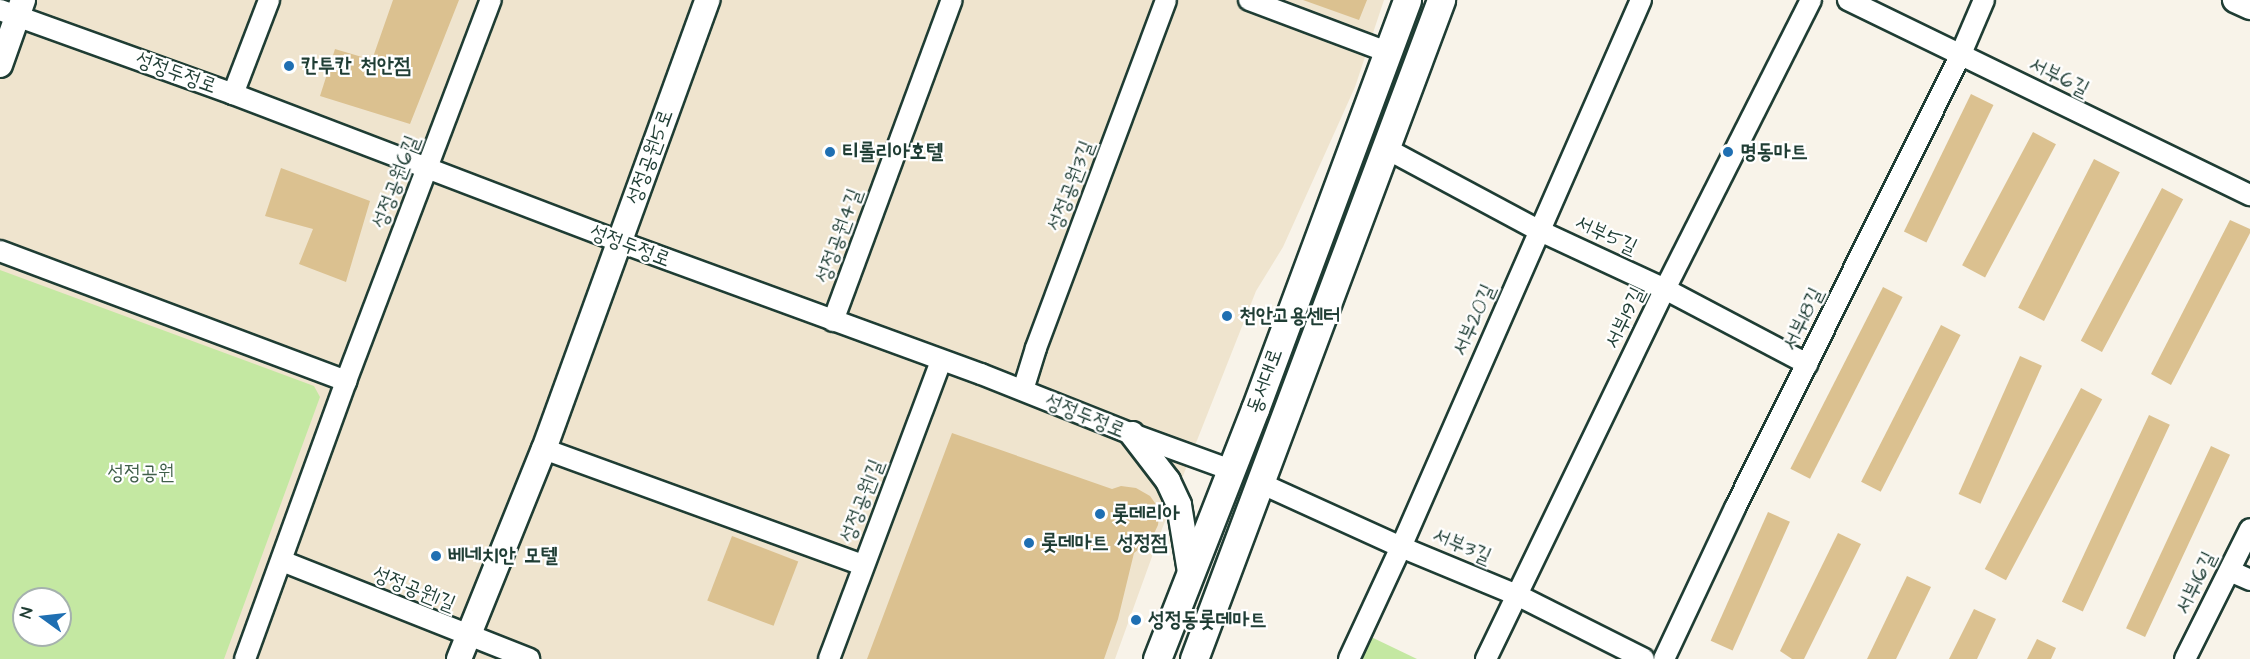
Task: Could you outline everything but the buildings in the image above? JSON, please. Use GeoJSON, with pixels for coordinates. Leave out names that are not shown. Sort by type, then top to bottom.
{"type":"FeatureCollection","features":[{"type":"Feature","properties":{"kind":"main road","name":"동서대로"},"geometry":{"type":"LineString","coordinates":[[1157,659],[1231,470],[1407,0]]}},
{"type":"Feature","properties":{"kind":"main road","name":"동서대로"},"geometry":{"type":"LineString","coordinates":[[1194,659],[1441,0]]}},
{"type":"Feature","properties":{"kind":"main road","name":"성정두정로"},"geometry":{"type":"LineString","coordinates":[[1231,470],[1260,483]]}},
{"type":"Feature","properties":{"kind":"street"},"geometry":{"type":"LineString","coordinates":[[233,94],[269,0]]}},
{"type":"Feature","properties":{"kind":"street","name":"성정공원6길"},"geometry":{"type":"LineString","coordinates":[[245,659],[346,381],[491,0]]}},
{"type":"Feature","properties":{"kind":"street","name":"성정공원5로"},"geometry":{"type":"LineString","coordinates":[[459,659],[466,636],[544,449],[707,0]]}},
{"type":"Feature","properties":{"kind":"street","name":"성정공원4길"},"geometry":{"type":"LineString","coordinates":[[833,321],[952,0]]}},
{"type":"Feature","properties":{"kind":"street","name":"성정공원3길"},"geometry":{"type":"LineString","coordinates":[[1023,390],[1040,337],[1166,0]]}},
{"type":"Feature","properties":{"kind":"street"},"geometry":{"type":"LineString","coordinates":[[1249,0],[1387,52]]}},
{"type":"Feature","properties":{"kind":"street","name":"서부20길"},"geometry":{"type":"LineString","coordinates":[[1349,659],[1401,547],[1641,0]]}},
{"type":"Feature","properties":{"kind":"street","name":"서부19길"},"geometry":{"type":"LineString","coordinates":[[1486,659],[1665,289],[1811,0]]}},
{"type":"Feature","properties":{"kind":"street","name":"서부6길"},"geometry":{"type":"LineString","coordinates":[[1848,0],[2250,195]]}},
{"type":"Feature","properties":{"kind":"street","name":"서부18길"},"geometry":{"type":"LineString","coordinates":[[1664,659],[1960,56],[1984,0]]}},
{"type":"Feature","properties":{"kind":"street"},"geometry":{"type":"LineString","coordinates":[[2235,0],[2250,7]]}},
{"type":"Feature","properties":{"kind":"street"},"geometry":{"type":"LineString","coordinates":[[0,65],[14,9]]}},
{"type":"Feature","properties":{"kind":"street","name":"성정두정로"},"geometry":{"type":"LineString","coordinates":[[14,9],[620,242],[1023,390],[1131,434],[1231,470]]}},
{"type":"Feature","properties":{"kind":"street","name":"서부5길"},"geometry":{"type":"LineString","coordinates":[[1385,148],[1540,231],[1665,289],[1807,364]]}},
{"type":"Feature","properties":{"kind":"street"},"geometry":{"type":"LineString","coordinates":[[0,251],[346,381]]}},
{"type":"Feature","properties":{"kind":"street","name":"성정공원1길"},"geometry":{"type":"LineString","coordinates":[[829,659],[941,361]]}},
{"type":"Feature","properties":{"kind":"street"},"geometry":{"type":"LineString","coordinates":[[1131,434],[1168,481],[1179,505],[1190,572]]}},
{"type":"Feature","properties":{"kind":"street"},"geometry":{"type":"LineString","coordinates":[[544,449],[863,565]]}},
{"type":"Feature","properties":{"kind":"street","name":"서부3길"},"geometry":{"type":"LineString","coordinates":[[1260,483],[1401,547],[1517,595],[1644,659]]}},
{"type":"Feature","properties":{"kind":"street","name":"서부16길"},"geometry":{"type":"LineString","coordinates":[[2185,659],[2250,529]]}},
{"type":"Feature","properties":{"kind":"street","name":"성정공원1길"},"geometry":{"type":"LineString","coordinates":[[282,561],[466,636],[529,659]]}},
{"type":"Feature","properties":{"kind":"street"},"geometry":{"type":"LineString","coordinates":[[2230,571],[2250,580]]}},
{"type":"Feature","properties":{"kind":"shaded area"},"geometry":{"type":"Polygon","coordinates":[[[0,0],[1384,0],[1355,87],[1283,247],[1256,291],[1162,529],[1115,659],[0,659],[0,0]]]}},
{"type":"Feature","properties":{"kind":"green space","name":"성정공원"},"geometry":{"type":"Polygon","coordinates":[[[0,270],[314,386],[320,397],[224,659],[0,659],[0,270]]]}},
{"type":"Feature","properties":{"kind":"green space"},"geometry":{"type":"Polygon","coordinates":[[[1367,635],[1417,659],[1356,659],[1367,635]]]}},
{"type":"Feature","properties":{"kind":"place","name":"칸투칸 천안점"},"geometry":{"type":"Point","coordinates":[289,66]}},
{"type":"Feature","properties":{"kind":"place","name":"티롤리아호텔"},"geometry":{"type":"Point","coordinates":[830,152]}},
{"type":"Feature","properties":{"kind":"place","name":"명동마트"},"geometry":{"type":"Point","coordinates":[1728,152]}},
{"type":"Feature","properties":{"kind":"place","name":"천안고용센터"},"geometry":{"type":"Point","coordinates":[1227,316]}},
{"type":"Feature","properties":{"kind":"place","name":"롯데리아"},"geometry":{"type":"Point","coordinates":[1100,514]}},
{"type":"Feature","properties":{"kind":"place","name":"롯데마트 성정점"},"geometry":{"type":"Point","coordinates":[1029,543]}},
{"type":"Feature","properties":{"kind":"place","name":"베네치안 모텔"},"geometry":{"type":"Point","coordinates":[436,556]}},
{"type":"Feature","properties":{"kind":"place","name":"성정동롯데마트"},"geometry":{"type":"Point","coordinates":[1136,620]}}]}
